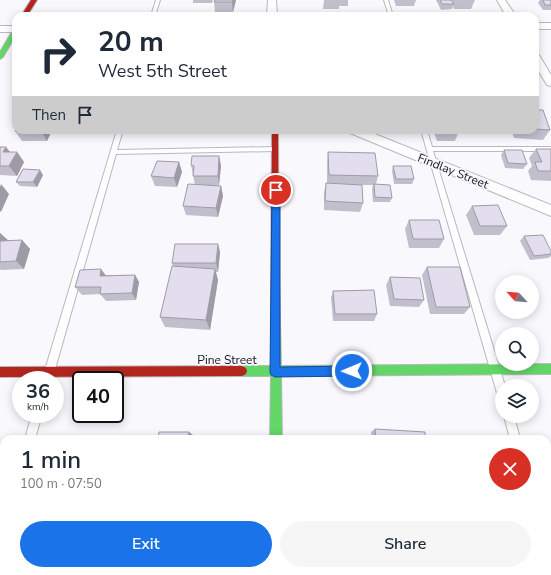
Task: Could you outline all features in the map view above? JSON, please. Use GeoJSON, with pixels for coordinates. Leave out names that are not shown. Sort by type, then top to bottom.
{"type":"FeatureCollection","features":[{"type":"Feature","properties":{"kind":"street"},"geometry":{"type":"LineString","coordinates":[[26,12],[34,0]]}},
{"type":"Feature","properties":{"kind":"street"},"geometry":{"type":"LineString","coordinates":[[272,0],[272,12]]}},
{"type":"Feature","properties":{"kind":"street"},"geometry":{"type":"LineString","coordinates":[[501,0],[508,12]]}},
{"type":"Feature","properties":{"kind":"street"},"geometry":{"type":"LineString","coordinates":[[539,26],[551,26]]}},
{"type":"Feature","properties":{"kind":"street"},"geometry":{"type":"LineString","coordinates":[[0,29],[12,29]]}},
{"type":"Feature","properties":{"kind":"street"},"geometry":{"type":"LineString","coordinates":[[0,57],[12,36]]}},
{"type":"Feature","properties":{"kind":"street"},"geometry":{"type":"LineString","coordinates":[[539,63],[551,83]]}},
{"type":"Feature","properties":{"kind":"street"},"geometry":{"type":"LineString","coordinates":[[275,134],[276,435]]}},
{"type":"Feature","properties":{"kind":"street","name":"Findlay Street"},"geometry":{"type":"LineString","coordinates":[[364,134],[551,211]]}},
{"type":"Feature","properties":{"kind":"street","name":"Pine Street"},"geometry":{"type":"LineString","coordinates":[[539,369],[551,369]]}},
{"type":"Feature","properties":{"kind":"street","name":"Pine Street"},"geometry":{"type":"LineString","coordinates":[[64,376],[495,370]]}},
{"type":"Feature","properties":{"kind":"street","name":"Pine Street"},"geometry":{"type":"LineString","coordinates":[[0,372],[12,373]]}},
{"type":"Feature","properties":{"kind":"lane"},"geometry":{"type":"LineString","coordinates":[[154,12],[158,0]]}},
{"type":"Feature","properties":{"kind":"lane"},"geometry":{"type":"LineString","coordinates":[[386,0],[390,12]]}},
{"type":"Feature","properties":{"kind":"lane"},"geometry":{"type":"LineString","coordinates":[[49,371],[119,134]]}},
{"type":"Feature","properties":{"kind":"lane"},"geometry":{"type":"LineString","coordinates":[[425,134],[495,370]]}},
{"type":"Feature","properties":{"kind":"lane"},"geometry":{"type":"LineString","coordinates":[[114,152],[275,149]]}},
{"type":"Feature","properties":{"kind":"lane"},"geometry":{"type":"LineString","coordinates":[[429,149],[551,149]]}},
{"type":"Feature","properties":{"kind":"lane"},"geometry":{"type":"LineString","coordinates":[[31,435],[34,423]]}},
{"type":"Feature","properties":{"kind":"lane"},"geometry":{"type":"LineString","coordinates":[[511,423],[514,435]]}},
{"type":"Feature","properties":{"kind":"building"},"geometry":{"type":"Polygon","coordinates":[[[215,0],[233,0],[232,2],[214,2],[215,0]]]}},
{"type":"Feature","properties":{"kind":"building"},"geometry":{"type":"Polygon","coordinates":[[[440,0],[451,0],[454,4],[442,4],[440,0]]]}},
{"type":"Feature","properties":{"kind":"building"},"geometry":{"type":"Polygon","coordinates":[[[543,0],[551,0],[551,5],[545,5],[543,0]]]}},
{"type":"Feature","properties":{"kind":"building"},"geometry":{"type":"Polygon","coordinates":[[[539,110],[543,110],[550,130],[539,129],[539,110]]]}},
{"type":"Feature","properties":{"kind":"building"},"geometry":{"type":"Polygon","coordinates":[[[0,147],[6,147],[3,152],[17,152],[9,166],[0,166],[0,147]]]}},
{"type":"Feature","properties":{"kind":"building"},"geometry":{"type":"Polygon","coordinates":[[[536,149],[551,149],[551,171],[538,171],[535,162],[542,162],[536,149]]]}},
{"type":"Feature","properties":{"kind":"building"},"geometry":{"type":"Polygon","coordinates":[[[504,150],[522,150],[527,164],[508,163],[504,150]]]}},
{"type":"Feature","properties":{"kind":"building"},"geometry":{"type":"Polygon","coordinates":[[[328,152],[375,153],[378,176],[329,175],[328,152]]]}},
{"type":"Feature","properties":{"kind":"building"},"geometry":{"type":"Polygon","coordinates":[[[192,156],[219,156],[218,176],[193,176],[194,166],[191,165],[192,156]]]}},
{"type":"Feature","properties":{"kind":"building"},"geometry":{"type":"Polygon","coordinates":[[[157,161],[179,162],[174,178],[151,176],[157,161]]]}},
{"type":"Feature","properties":{"kind":"building"},"geometry":{"type":"Polygon","coordinates":[[[393,166],[411,166],[414,179],[396,179],[393,166]]]}},
{"type":"Feature","properties":{"kind":"building"},"geometry":{"type":"Polygon","coordinates":[[[23,169],[40,170],[33,182],[16,182],[23,169]]]}},
{"type":"Feature","properties":{"kind":"building"},"geometry":{"type":"Polygon","coordinates":[[[326,183],[362,185],[363,203],[325,201],[326,183]]]}},
{"type":"Feature","properties":{"kind":"building"},"geometry":{"type":"Polygon","coordinates":[[[188,184],[221,186],[216,208],[183,206],[188,184]]]}},
{"type":"Feature","properties":{"kind":"building"},"geometry":{"type":"Polygon","coordinates":[[[374,184],[390,185],[392,198],[375,197],[374,184]]]}},
{"type":"Feature","properties":{"kind":"building"},"geometry":{"type":"Polygon","coordinates":[[[498,205],[507,226],[480,226],[472,206],[498,205]]]}},
{"type":"Feature","properties":{"kind":"building"},"geometry":{"type":"Polygon","coordinates":[[[409,220],[439,220],[444,239],[413,239],[409,220]]]}},
{"type":"Feature","properties":{"kind":"building"},"geometry":{"type":"Polygon","coordinates":[[[543,235],[551,254],[534,256],[524,236],[543,235]]]}},
{"type":"Feature","properties":{"kind":"building"},"geometry":{"type":"Polygon","coordinates":[[[22,240],[16,261],[0,262],[0,241],[22,240]]]}},
{"type":"Feature","properties":{"kind":"building"},"geometry":{"type":"Polygon","coordinates":[[[175,244],[218,244],[216,263],[172,263],[175,244]]]}},
{"type":"Feature","properties":{"kind":"building"},"geometry":{"type":"Polygon","coordinates":[[[172,266],[215,269],[206,320],[160,317],[172,266]]]}},
{"type":"Feature","properties":{"kind":"building"},"geometry":{"type":"Polygon","coordinates":[[[427,267],[460,267],[470,307],[436,307],[427,267]]]}},
{"type":"Feature","properties":{"kind":"building"},"geometry":{"type":"Polygon","coordinates":[[[101,269],[100,276],[135,275],[132,293],[100,294],[101,287],[75,287],[80,270],[101,269]]]}},
{"type":"Feature","properties":{"kind":"building"},"geometry":{"type":"Polygon","coordinates":[[[390,277],[420,278],[424,300],[394,299],[390,277]]]}},
{"type":"Feature","properties":{"kind":"building"},"geometry":{"type":"Polygon","coordinates":[[[374,290],[377,314],[335,314],[333,291],[374,290]]]}},
{"type":"Feature","properties":{"kind":"building"},"geometry":{"type":"Polygon","coordinates":[[[375,429],[425,432],[425,435],[376,435],[375,429]]]}},
{"type":"Feature","properties":{"kind":"building"},"geometry":{"type":"Polygon","coordinates":[[[159,432],[189,432],[189,435],[159,435],[159,432]]]}},
{"type":"Feature","properties":{"kind":"traffic: fast"},"geometry":{"type":"LineString","coordinates":[[0,57],[12,37]]}},
{"type":"Feature","properties":{"kind":"traffic: fast"},"geometry":{"type":"LineString","coordinates":[[275,277],[276,435]]}},
{"type":"Feature","properties":{"kind":"traffic: fast"},"geometry":{"type":"LineString","coordinates":[[242,371],[551,369]]}},
{"type":"Feature","properties":{"kind":"traffic: jam"},"geometry":{"type":"LineString","coordinates":[[26,12],[34,0]]}},
{"type":"Feature","properties":{"kind":"traffic: jam"},"geometry":{"type":"LineString","coordinates":[[275,134],[275,277]]}},
{"type":"Feature","properties":{"kind":"traffic: jam"},"geometry":{"type":"LineString","coordinates":[[0,372],[242,371]]}},
{"type":"Feature","properties":{"kind":"route"},"geometry":{"type":"LineString","coordinates":[[276,190],[275,372],[352,371]]}}]}
